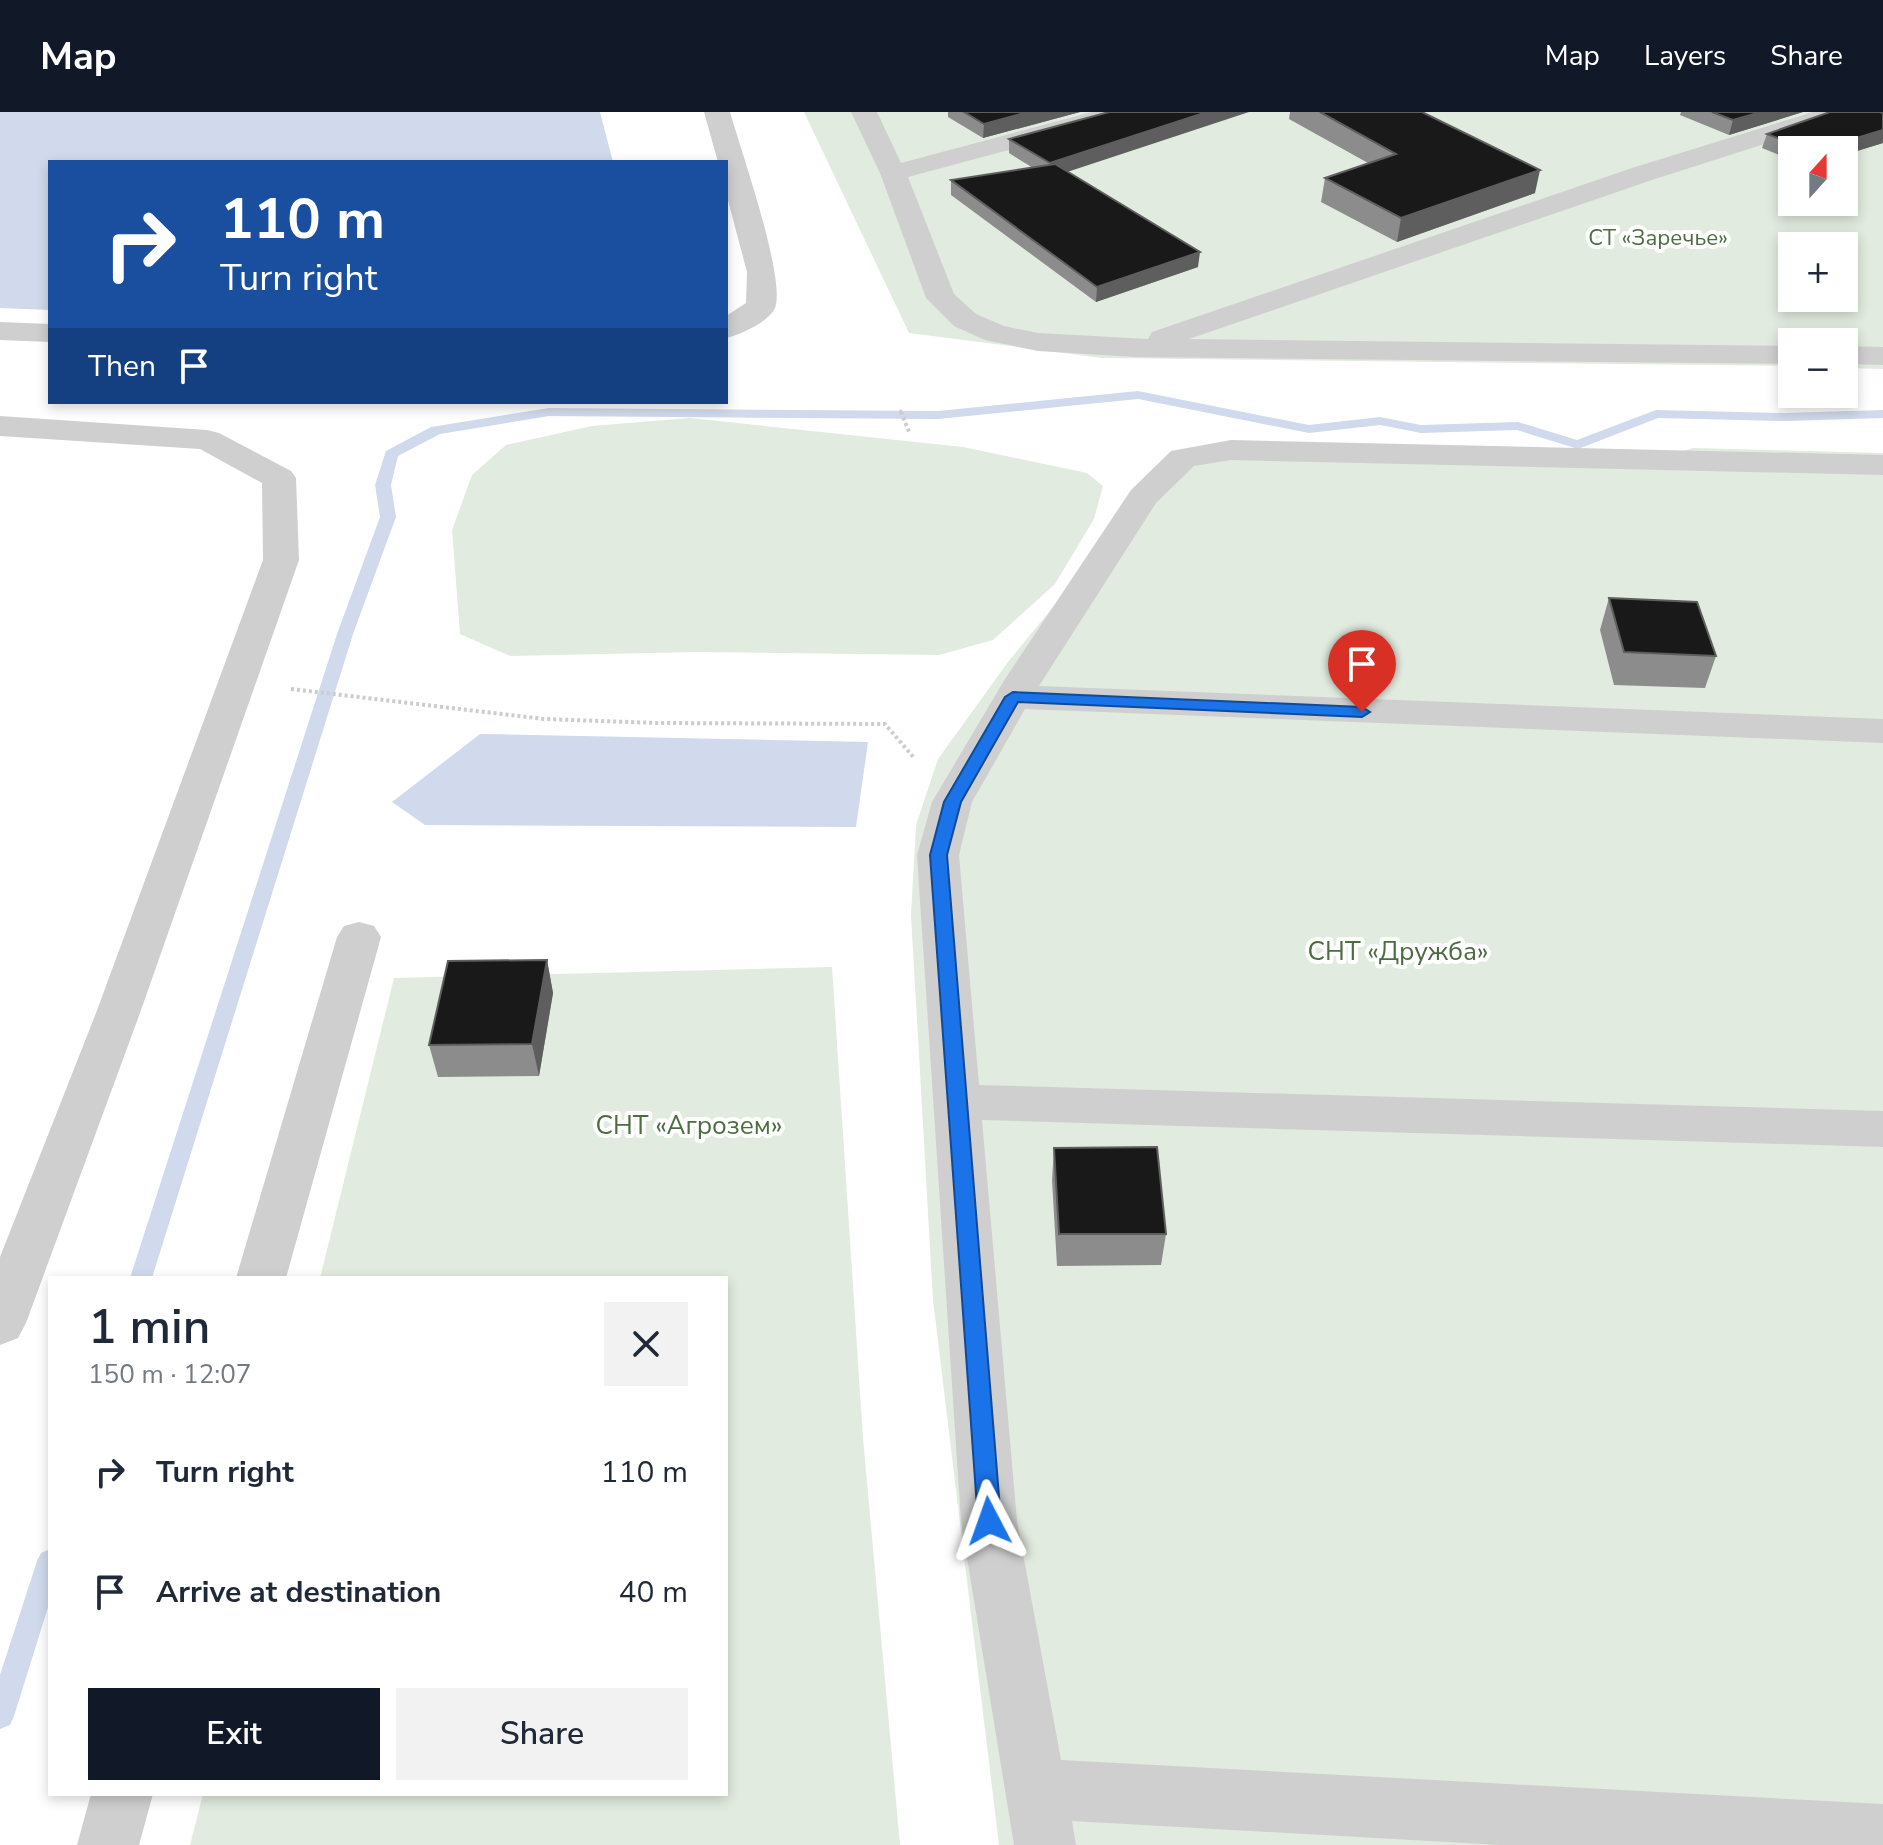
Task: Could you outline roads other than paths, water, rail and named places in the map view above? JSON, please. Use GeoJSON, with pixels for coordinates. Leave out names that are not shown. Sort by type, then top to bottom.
{"type":"FeatureCollection","features":[{"type":"Feature","properties":{"kind":"street"},"geometry":{"type":"LineString","coordinates":[[717,112],[762,272],[761,307],[728,328]]}},
{"type":"Feature","properties":{"kind":"street"},"geometry":{"type":"LineString","coordinates":[[864,112],[893,173],[941,298],[965,320],[996,334],[1038,342],[1135,348],[1778,355]]}},
{"type":"Feature","properties":{"kind":"street"},"geometry":{"type":"LineString","coordinates":[[893,173],[1122,112]]}},
{"type":"Feature","properties":{"kind":"street"},"geometry":{"type":"LineString","coordinates":[[1135,348],[1627,179],[1840,112]]}},
{"type":"Feature","properties":{"kind":"street"},"geometry":{"type":"LineString","coordinates":[[0,331],[48,333]]}},
{"type":"Feature","properties":{"kind":"street"},"geometry":{"type":"LineString","coordinates":[[1858,355],[1883,356]]}},
{"type":"Feature","properties":{"kind":"street"},"geometry":{"type":"LineString","coordinates":[[0,426],[207,440],[279,478],[281,560],[118,1013],[0,1323]]}},
{"type":"Feature","properties":{"kind":"street"},"geometry":{"type":"LineString","coordinates":[[1883,465],[1231,450],[1183,458],[1143,497],[1013,697],[952,802],[938,855],[989,1521],[1041,1817],[1883,1835]]}},
{"type":"Feature","properties":{"kind":"street"},"geometry":{"type":"LineString","coordinates":[[1013,697],[1883,731]]}},
{"type":"Feature","properties":{"kind":"street"},"geometry":{"type":"LineString","coordinates":[[262,1276],[359,937]]}},
{"type":"Feature","properties":{"kind":"street"},"geometry":{"type":"LineString","coordinates":[[957,1102],[1883,1129]]}},
{"type":"Feature","properties":{"kind":"street"},"geometry":{"type":"LineString","coordinates":[[108,1845],[121,1796]]}},
{"type":"Feature","properties":{"kind":"water"},"geometry":{"type":"Polygon","coordinates":[[[0,112],[600,112],[612,160],[48,160],[48,310],[0,308],[0,112]]]}},
{"type":"Feature","properties":{"kind":"water"},"geometry":{"type":"Polygon","coordinates":[[[480,734],[868,742],[856,827],[425,825],[392,802],[480,734]]]}},
{"type":"Feature","properties":{"kind":"waterway"},"geometry":{"type":"LineString","coordinates":[[142,1276],[345,634],[388,517],[383,485],[391,454],[436,430],[549,412],[938,415],[1138,395],[1309,429],[1380,421],[1421,429],[1518,426],[1578,445],[1656,414],[1785,417],[1883,414]]}},
{"type":"Feature","properties":{"kind":"waterway"},"geometry":{"type":"LineString","coordinates":[[0,1716],[48,1567]]}},
{"type":"Feature","properties":{"kind":"park label","name":"СТ «Заречье»"},"geometry":{"type":"Point","coordinates":[1658,238]}},
{"type":"Feature","properties":{"kind":"park label","name":"СНТ «Дружба»"},"geometry":{"type":"Point","coordinates":[1398,951]}},
{"type":"Feature","properties":{"kind":"park label","name":"СНТ «Агрозем»"},"geometry":{"type":"Point","coordinates":[689,1125]}}]}
